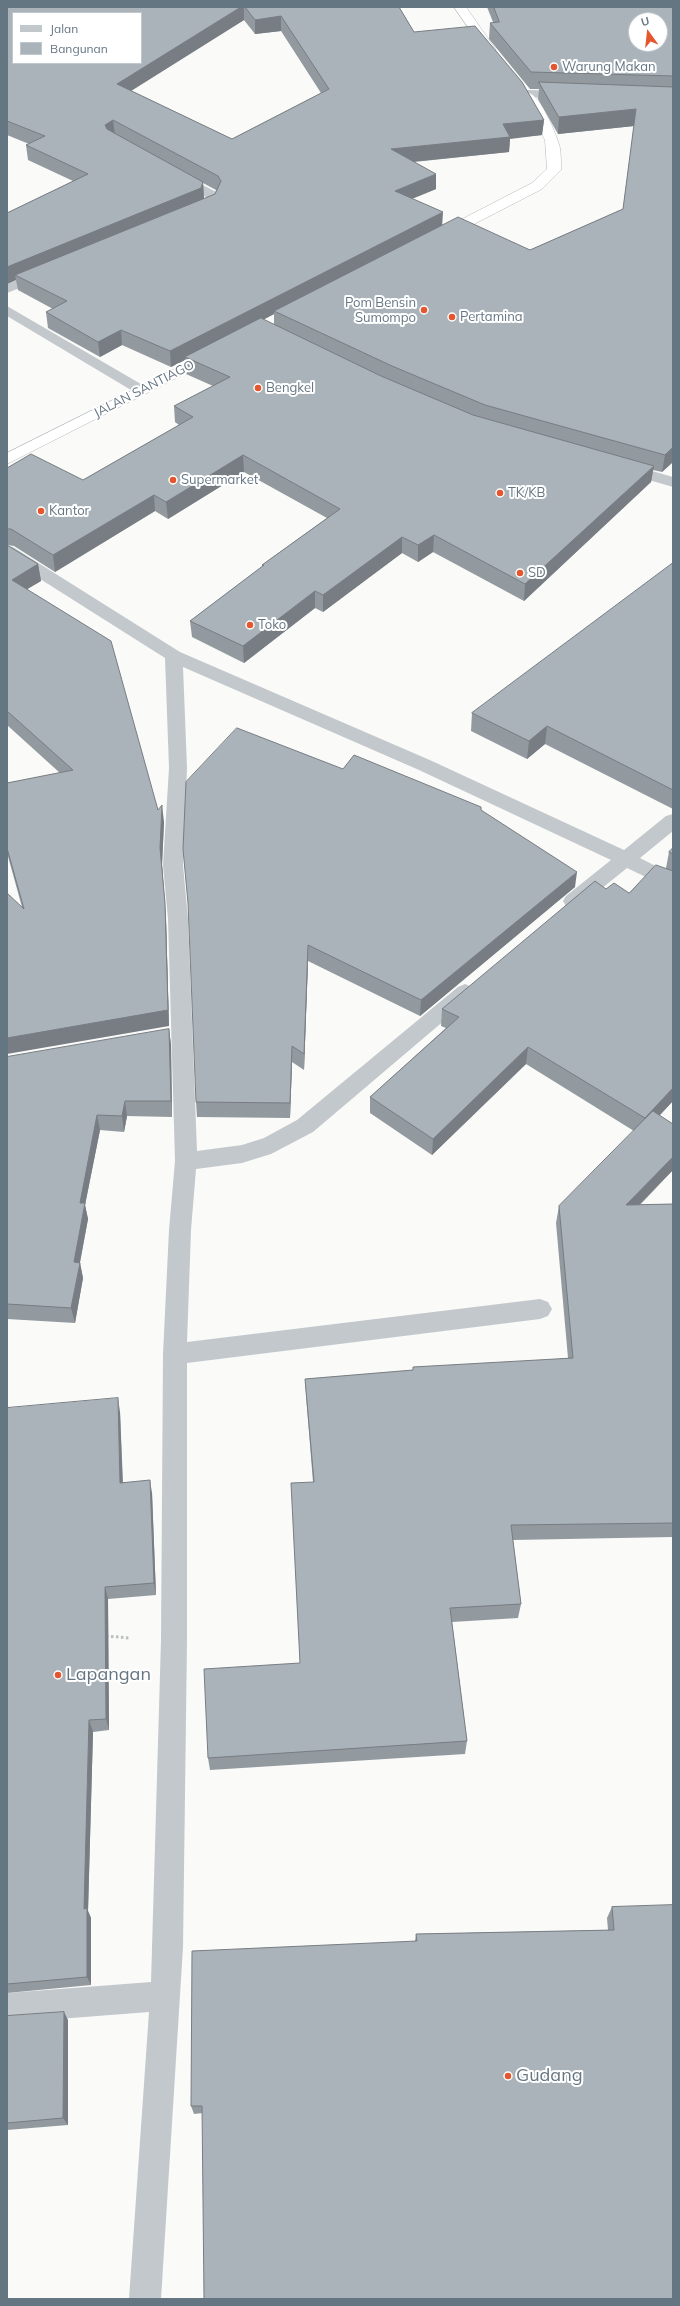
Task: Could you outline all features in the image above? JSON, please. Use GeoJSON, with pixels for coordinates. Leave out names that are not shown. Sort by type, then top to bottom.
{"type":"FeatureCollection","features":[{"type":"Feature","properties":{"kind":"highway"},"geometry":{"type":"LineString","coordinates":[[460,7],[482,41],[497,58]]}},
{"type":"Feature","properties":{"kind":"highway"},"geometry":{"type":"LineString","coordinates":[[431,241],[537,186],[554,170],[556,152],[548,130],[527,94],[517,82]]}},
{"type":"Feature","properties":{"kind":"highway","name":"JALAN SANTIAGO"},"geometry":{"type":"LineString","coordinates":[[7,458],[228,346]]}},
{"type":"Feature","properties":{"kind":"street"},"geometry":{"type":"LineString","coordinates":[[527,94],[581,96]]}},
{"type":"Feature","properties":{"kind":"street"},"geometry":{"type":"LineString","coordinates":[[167,170],[213,196],[209,206],[181,217]]}},
{"type":"Feature","properties":{"kind":"street"},"geometry":{"type":"LineString","coordinates":[[7,289],[56,268]]}},
{"type":"Feature","properties":{"kind":"street"},"geometry":{"type":"LineString","coordinates":[[7,310],[141,390]]}},
{"type":"Feature","properties":{"kind":"street"},"geometry":{"type":"LineString","coordinates":[[607,464],[673,482]]}},
{"type":"Feature","properties":{"kind":"street"},"geometry":{"type":"LineString","coordinates":[[7,551],[174,656],[443,773],[625,858],[673,883]]}},
{"type":"Feature","properties":{"kind":"street"},"geometry":{"type":"LineString","coordinates":[[145,2299],[165,1996],[174,1640],[176,1423],[175,1354],[180,1230],[186,1161],[170,1035],[178,919],[173,865],[178,768],[174,656]]}},
{"type":"Feature","properties":{"kind":"street"},"geometry":{"type":"LineString","coordinates":[[558,914],[625,858],[673,821]]}},
{"type":"Feature","properties":{"kind":"street"},"geometry":{"type":"LineString","coordinates":[[186,1161],[250,1152],[271,1145],[305,1126],[480,979]]}},
{"type":"Feature","properties":{"kind":"street"},"geometry":{"type":"LineString","coordinates":[[175,1354],[540,1309]]}},
{"type":"Feature","properties":{"kind":"street"},"geometry":{"type":"LineString","coordinates":[[7,2008],[165,1996]]}},
{"type":"Feature","properties":{"kind":"path"},"geometry":{"type":"LineString","coordinates":[[102,1636],[174,1640]]}},
{"type":"Feature","properties":{"kind":"building"},"geometry":{"type":"Polygon","coordinates":[[[7,7],[241,7],[117,84],[232,139],[329,89],[281,16],[255,20],[245,7],[399,7],[414,32],[475,26],[522,82],[544,120],[503,124],[510,137],[391,149],[436,174],[395,191],[443,212],[170,351],[121,330],[98,342],[46,312],[67,301],[15,275],[215,194],[221,181],[218,176],[113,120],[105,125],[107,129],[203,182],[201,188],[7,267],[7,213],[88,174],[26,145],[45,136],[7,121],[7,7]]]}},
{"type":"Feature","properties":{"kind":"building"},"geometry":{"type":"Polygon","coordinates":[[[494,7],[673,7],[673,76],[531,72],[490,23],[499,22],[494,7]]]}},
{"type":"Feature","properties":{"kind":"building"},"geometry":{"type":"Polygon","coordinates":[[[539,82],[673,87],[673,447],[665,455],[485,405],[392,366],[274,311],[458,217],[530,250],[623,209],[636,109],[559,117],[539,82]]]}},
{"type":"Feature","properties":{"kind":"building"},"geometry":{"type":"Polygon","coordinates":[[[261,318],[381,376],[473,415],[654,466],[525,584],[434,535],[418,545],[402,537],[323,595],[315,591],[243,646],[190,621],[264,565],[262,565],[340,509],[243,455],[166,502],[154,495],[53,555],[11,529],[7,529],[7,468],[31,454],[83,480],[193,417],[174,406],[230,377],[185,357],[261,318]]]}},
{"type":"Feature","properties":{"kind":"building"},"geometry":{"type":"Polygon","coordinates":[[[7,545],[38,564],[12,580],[111,641],[158,810],[162,805],[160,848],[165,903],[168,1010],[7,1038],[7,893],[24,909],[7,848],[7,783],[73,770],[7,711],[7,545]]]}},
{"type":"Feature","properties":{"kind":"building"},"geometry":{"type":"Polygon","coordinates":[[[673,563],[673,790],[547,726],[529,741],[472,713],[673,563]]]}},
{"type":"Feature","properties":{"kind":"building"},"geometry":{"type":"Polygon","coordinates":[[[237,728],[343,769],[354,755],[481,807],[481,810],[577,872],[421,1000],[308,945],[304,1054],[292,1046],[290,1103],[196,1102],[188,903],[183,849],[186,782],[237,728]]]}},
{"type":"Feature","properties":{"kind":"building"},"geometry":{"type":"Polygon","coordinates":[[[673,848],[673,854],[669,852],[673,848]]]}},
{"type":"Feature","properties":{"kind":"building"},"geometry":{"type":"Polygon","coordinates":[[[656,865],[673,871],[673,1088],[645,1118],[528,1047],[433,1139],[370,1097],[459,1017],[442,1009],[595,881],[606,889],[614,883],[629,893],[656,865]]]}},
{"type":"Feature","properties":{"kind":"building"},"geometry":{"type":"Polygon","coordinates":[[[169,1029],[171,1101],[125,1101],[122,1116],[97,1115],[80,1203],[85,1203],[74,1262],[80,1263],[71,1308],[7,1304],[7,1057],[169,1029]]]}},
{"type":"Feature","properties":{"kind":"building"},"geometry":{"type":"Polygon","coordinates":[[[653,1111],[673,1124],[673,1157],[626,1205],[673,1204],[673,1523],[511,1525],[521,1604],[450,1608],[467,1741],[208,1758],[204,1669],[300,1663],[291,1483],[314,1482],[305,1379],[413,1370],[413,1367],[573,1358],[559,1206],[653,1111]]]}},
{"type":"Feature","properties":{"kind":"building"},"geometry":{"type":"Polygon","coordinates":[[[118,1398],[120,1483],[150,1480],[154,1583],[105,1587],[106,1719],[89,1720],[84,1909],[87,1908],[87,1977],[7,1984],[7,1408],[118,1398]]]}},
{"type":"Feature","properties":{"kind":"building"},"geometry":{"type":"Polygon","coordinates":[[[673,1905],[673,2299],[204,2299],[202,2106],[191,2106],[192,1951],[417,1941],[416,1934],[614,1930],[612,1907],[673,1905]]]}},
{"type":"Feature","properties":{"kind":"building"},"geometry":{"type":"Polygon","coordinates":[[[64,2012],[63,2118],[7,2123],[7,2016],[64,2012]]]}},
{"type":"Feature","properties":{"kind":"place","name":"Warung Makan"},"geometry":{"type":"Point","coordinates":[554,67]}},
{"type":"Feature","properties":{"kind":"place","name":"Pom Bensin Sumompo"},"geometry":{"type":"Point","coordinates":[424,310]}},
{"type":"Feature","properties":{"kind":"place","name":"Pertamina"},"geometry":{"type":"Point","coordinates":[452,317]}},
{"type":"Feature","properties":{"kind":"place","name":"Bengkel"},"geometry":{"type":"Point","coordinates":[258,388]}},
{"type":"Feature","properties":{"kind":"place","name":"Supermarket"},"geometry":{"type":"Point","coordinates":[173,480]}},
{"type":"Feature","properties":{"kind":"place","name":"TK/KB"},"geometry":{"type":"Point","coordinates":[500,493]}},
{"type":"Feature","properties":{"kind":"place","name":"Kantor"},"geometry":{"type":"Point","coordinates":[41,511]}},
{"type":"Feature","properties":{"kind":"place","name":"SD"},"geometry":{"type":"Point","coordinates":[520,573]}},
{"type":"Feature","properties":{"kind":"place","name":"Toko"},"geometry":{"type":"Point","coordinates":[250,625]}},
{"type":"Feature","properties":{"kind":"place","name":"Lapangan"},"geometry":{"type":"Point","coordinates":[58,1675]}},
{"type":"Feature","properties":{"kind":"place","name":"Gudang"},"geometry":{"type":"Point","coordinates":[508,2076]}}]}
